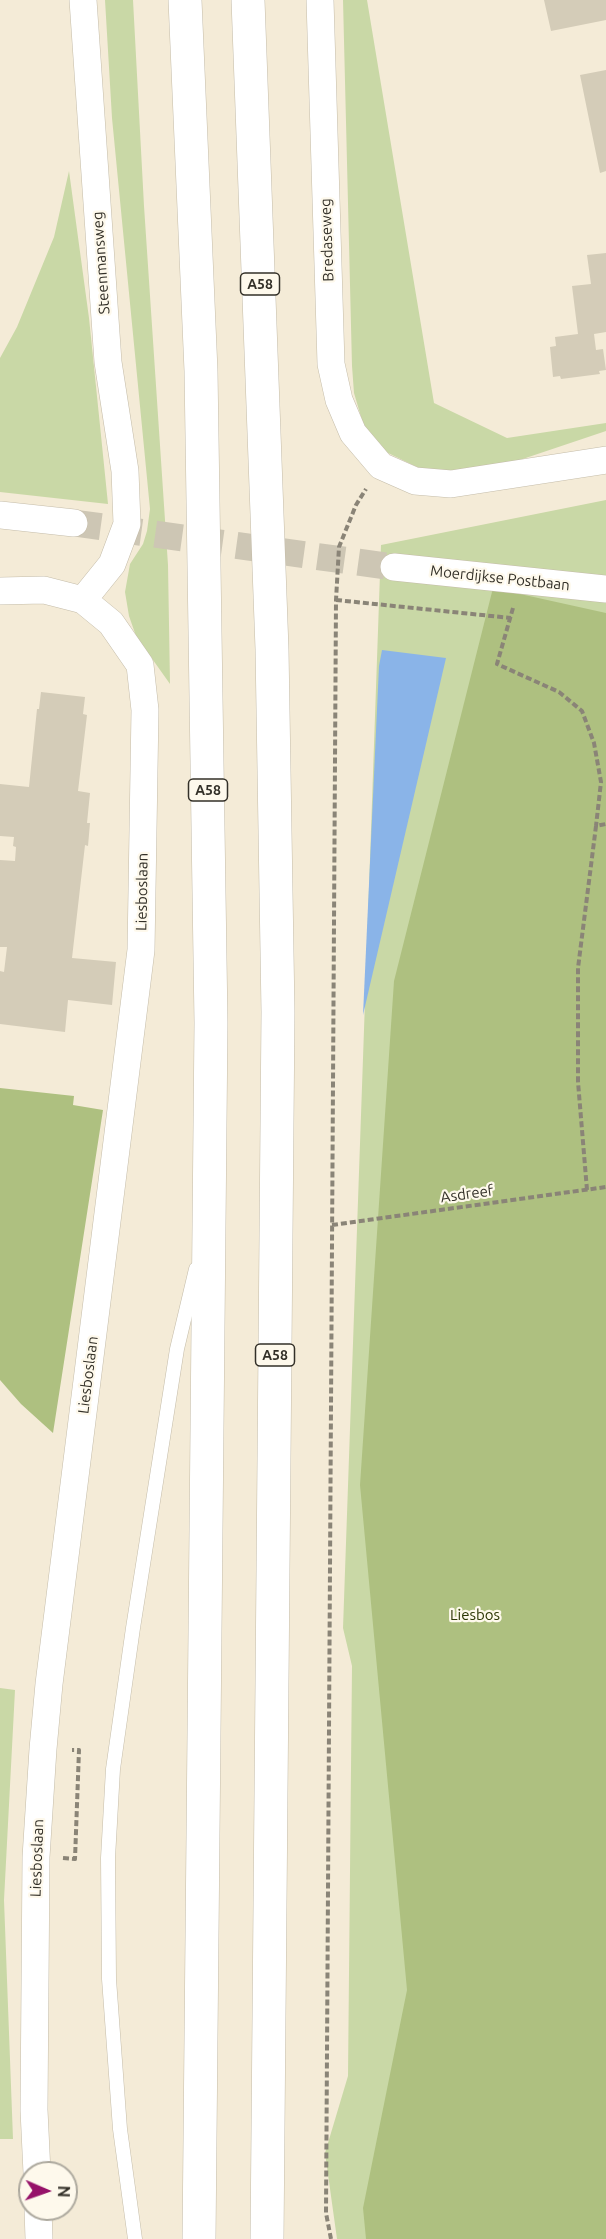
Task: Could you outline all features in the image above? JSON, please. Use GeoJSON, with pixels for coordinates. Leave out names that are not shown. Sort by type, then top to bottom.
{"type":"FeatureCollection","features":[{"type":"Feature","properties":{"kind":"highway","name":"A58"},"geometry":{"type":"LineString","coordinates":[[185,0],[201,382],[211,1023],[199,2239]]}},
{"type":"Feature","properties":{"kind":"highway","name":"A58"},"geometry":{"type":"LineString","coordinates":[[248,0],[272,649],[278,1012],[267,2239]]}},
{"type":"Feature","properties":{"kind":"highway","name":"A58"},"geometry":{"type":"LineString","coordinates":[[253,96],[265,0]]}},
{"type":"Feature","properties":{"kind":"street","name":"Steenmansweg"},"geometry":{"type":"LineString","coordinates":[[83,0],[108,362],[125,471],[126,524],[112,564],[83,600]]}},
{"type":"Feature","properties":{"kind":"street","name":"Bredaseweg"},"geometry":{"type":"LineString","coordinates":[[320,0],[331,364],[339,399],[353,433],[381,466]]}},
{"type":"Feature","properties":{"kind":"street"},"geometry":{"type":"LineString","coordinates":[[381,466],[415,481],[451,484],[606,460]]}},
{"type":"Feature","properties":{"kind":"street"},"geometry":{"type":"LineString","coordinates":[[0,515],[74,523]]}},
{"type":"Feature","properties":{"kind":"street","name":"Moerdijkse Postbaan"},"geometry":{"type":"LineString","coordinates":[[394,567],[606,589]]}},
{"type":"Feature","properties":{"kind":"street"},"geometry":{"type":"LineString","coordinates":[[0,591],[44,590],[83,600]]}},
{"type":"Feature","properties":{"kind":"street","name":"Liesboslaan"},"geometry":{"type":"LineString","coordinates":[[36,2161],[34,2110],[36,1857],[43,1749],[49,1684],[141,950],[145,710],[140,665],[111,623],[83,600]]}},
{"type":"Feature","properties":{"kind":"street"},"geometry":{"type":"LineString","coordinates":[[38,2221],[39,2239]]}},
{"type":"Feature","properties":{"kind":"lane","name":"A58"},"geometry":{"type":"LineString","coordinates":[[135,2239],[120,2129],[109,1979],[108,1858],[113,1768],[177,1349],[210,1208]]}},
{"type":"Feature","properties":{"kind":"path"},"geometry":{"type":"LineString","coordinates":[[331,2239],[326,2201],[336,600],[339,547],[356,505],[381,466]]}},
{"type":"Feature","properties":{"kind":"path"},"geometry":{"type":"LineString","coordinates":[[336,600],[511,618],[497,664],[559,692],[582,711],[594,743],[601,782],[578,968],[578,1082],[587,1190]]}},
{"type":"Feature","properties":{"kind":"path"},"geometry":{"type":"LineString","coordinates":[[596,826],[606,824]]}},
{"type":"Feature","properties":{"kind":"path","name":"Asdreef"},"geometry":{"type":"LineString","coordinates":[[332,1226],[606,1187]]}},
{"type":"Feature","properties":{"kind":"green space"},"geometry":{"type":"Polygon","coordinates":[[[105,0],[133,0],[168,565],[170,684],[136,636],[129,616],[125,592],[130,564],[143,544],[147,531],[150,509],[112,118],[105,0]]]}},
{"type":"Feature","properties":{"kind":"green space"},"geometry":{"type":"Polygon","coordinates":[[[343,0],[367,0],[434,403],[507,438],[606,423],[606,431],[490,470],[452,473],[421,469],[386,452],[364,427],[354,393],[352,366],[343,0]]]}},
{"type":"Feature","properties":{"kind":"green space"},"geometry":{"type":"Polygon","coordinates":[[[69,171],[89,318],[108,504],[0,492],[0,358],[17,327],[54,237],[69,171]]]}},
{"type":"Feature","properties":{"kind":"green space","name":"Liesbos"},"geometry":{"type":"Polygon","coordinates":[[[606,500],[606,2239],[337,2239],[325,2153],[348,2076],[352,1666],[343,1628],[381,545],[606,500]]]}},
{"type":"Feature","properties":{"kind":"green space","name":"Liesbos"},"geometry":{"type":"Polygon","coordinates":[[[493,588],[606,613],[606,2239],[366,2239],[363,2208],[407,1990],[360,1485],[394,981],[493,588]]]}},
{"type":"Feature","properties":{"kind":"green space"},"geometry":{"type":"Polygon","coordinates":[[[0,1088],[74,1096],[73,1105],[103,1110],[53,1433],[21,1404],[0,1380],[0,1088]]]}},
{"type":"Feature","properties":{"kind":"green space"},"geometry":{"type":"Polygon","coordinates":[[[0,1688],[15,1690],[4,1900],[13,2139],[0,2139],[0,1688]]]}},
{"type":"Feature","properties":{"kind":"water"},"geometry":{"type":"Polygon","coordinates":[[[382,650],[446,658],[363,1015],[379,666],[382,650]]]}},
{"type":"Feature","properties":{"kind":"building"},"geometry":{"type":"Polygon","coordinates":[[[544,0],[606,0],[606,20],[551,31],[544,0]]]}},
{"type":"Feature","properties":{"kind":"building"},"geometry":{"type":"Polygon","coordinates":[[[606,70],[606,171],[600,173],[580,75],[606,70]]]}},
{"type":"Feature","properties":{"kind":"building"},"geometry":{"type":"Polygon","coordinates":[[[606,253],[606,332],[594,334],[596,350],[603,349],[606,370],[599,371],[600,374],[561,379],[560,376],[553,377],[550,347],[556,346],[555,337],[578,334],[572,286],[591,284],[587,255],[606,253]]]}},
{"type":"Feature","properties":{"kind":"building"},"geometry":{"type":"Polygon","coordinates":[[[41,692],[85,697],[83,714],[87,715],[78,791],[90,793],[87,823],[90,823],[88,846],[85,845],[72,958],[116,962],[112,1005],[68,1000],[65,1032],[0,1024],[0,971],[4,972],[7,947],[0,947],[0,860],[15,861],[16,847],[13,846],[14,837],[0,836],[0,784],[29,787],[37,709],[39,709],[41,692]]]}},
{"type":"Feature","properties":{"kind":"tunnel"},"geometry":{"type":"LineString","coordinates":[[74,523],[394,567]]}}]}
